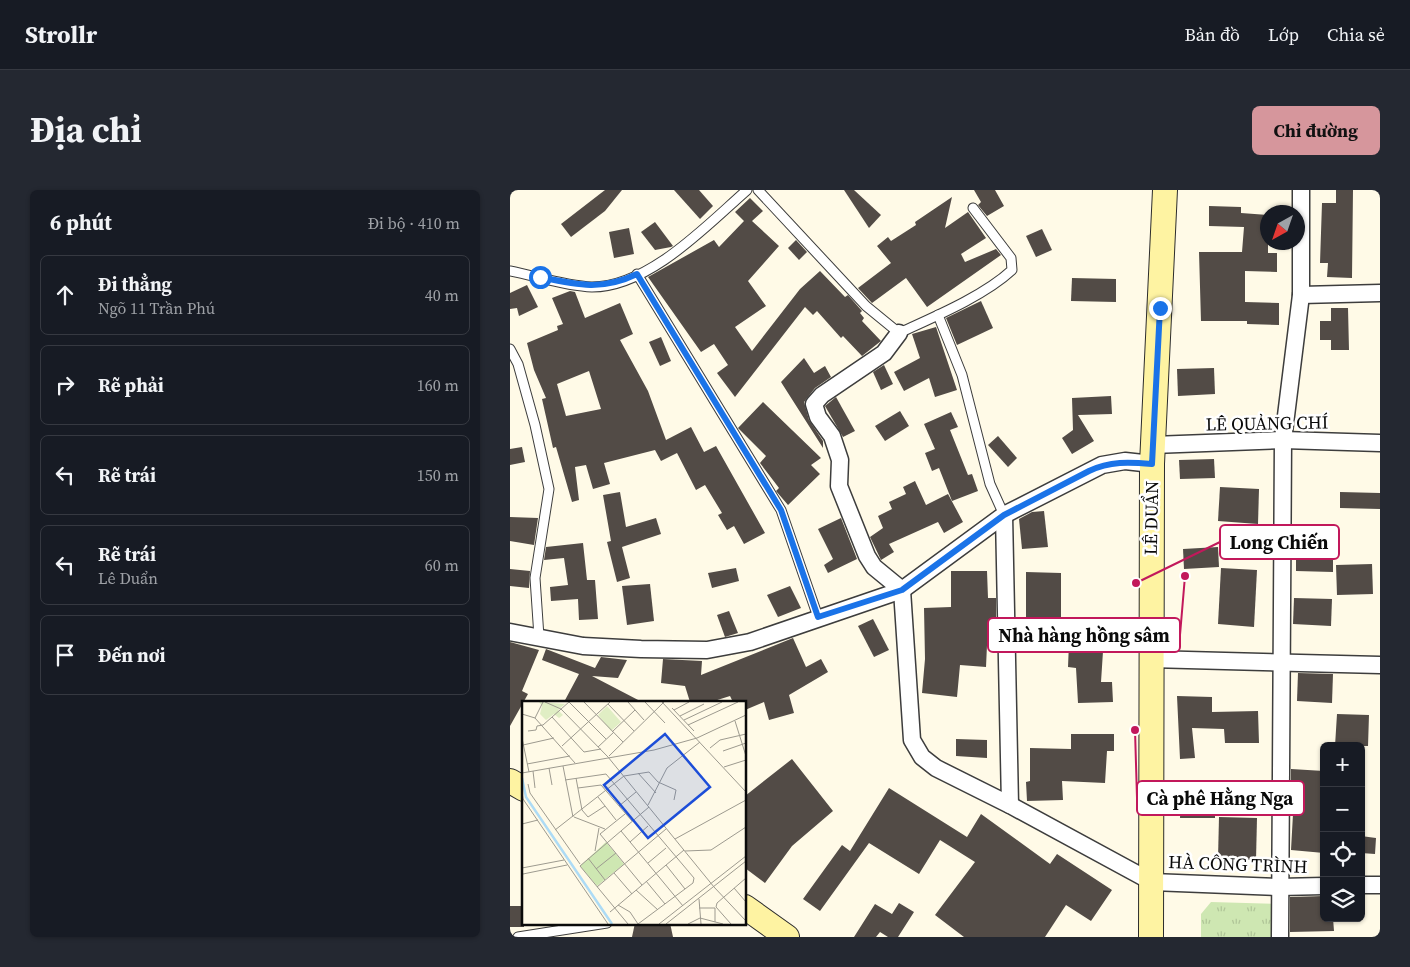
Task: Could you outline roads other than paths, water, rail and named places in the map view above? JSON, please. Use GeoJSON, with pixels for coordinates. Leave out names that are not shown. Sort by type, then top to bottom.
{"type":"FeatureCollection","features":[{"type":"Feature","properties":{"kind":"main road","name":"LÊ DUẨN"},"geometry":{"type":"LineString","coordinates":[[1151,937],[1150,659],[1153,454],[1165,190]]}},
{"type":"Feature","properties":{"kind":"main road"},"geometry":{"type":"LineString","coordinates":[[510,781],[522,788]]}},
{"type":"Feature","properties":{"kind":"main road"},"geometry":{"type":"LineString","coordinates":[[746,908],[787,937]]}},
{"type":"Feature","properties":{"kind":"street"},"geometry":{"type":"LineString","coordinates":[[1280,937],[1283,440],[1301,295],[1302,190]]}},
{"type":"Feature","properties":{"kind":"street"},"geometry":{"type":"LineString","coordinates":[[1301,295],[1380,293]]}},
{"type":"Feature","properties":{"kind":"street"},"geometry":{"type":"LineString","coordinates":[[899,333],[884,353],[822,395],[814,404],[818,417],[832,436],[840,460],[839,486],[867,556],[874,568],[902,590],[912,740],[922,757],[936,768],[1010,804],[1152,882]]}},
{"type":"Feature","properties":{"kind":"street","name":"LÊ QUẢNG CHÍ"},"geometry":{"type":"LineString","coordinates":[[510,632],[583,646],[707,650],[750,642],[818,617],[902,590],[1004,515],[1102,465],[1153,454],[1283,440],[1380,443]]}},
{"type":"Feature","properties":{"kind":"street"},"geometry":{"type":"LineString","coordinates":[[1004,515],[1010,804]]}},
{"type":"Feature","properties":{"kind":"street"},"geometry":{"type":"LineString","coordinates":[[1150,659],[1380,665]]}},
{"type":"Feature","properties":{"kind":"street","name":"HÀ CÔNG TRÌNH"},"geometry":{"type":"LineString","coordinates":[[1152,882],[1279,887],[1320,886]]}},
{"type":"Feature","properties":{"kind":"street"},"geometry":{"type":"LineString","coordinates":[[1365,886],[1380,885]]}},
{"type":"Feature","properties":{"kind":"lane"},"geometry":{"type":"LineString","coordinates":[[510,271],[591,287],[605,285],[637,274],[668,259],[747,190]]}},
{"type":"Feature","properties":{"kind":"lane"},"geometry":{"type":"LineString","coordinates":[[758,190],[866,306],[899,333],[938,315],[1001,280],[1012,270],[1011,258],[973,208]]}},
{"type":"Feature","properties":{"kind":"lane"},"geometry":{"type":"LineString","coordinates":[[637,274],[781,510],[818,617]]}},
{"type":"Feature","properties":{"kind":"lane"},"geometry":{"type":"LineString","coordinates":[[938,315],[962,375],[990,484],[1004,515]]}},
{"type":"Feature","properties":{"kind":"lane"},"geometry":{"type":"LineString","coordinates":[[510,348],[518,364],[535,425],[549,489],[535,578],[539,637]]}},
{"type":"Feature","properties":{"kind":"lane"},"geometry":{"type":"LineString","coordinates":[[518,937],[601,924]]}},
{"type":"Feature","properties":{"kind":"place","name":"Nhà hàng hồng sâm"},"geometry":{"type":"Point","coordinates":[1185,576]}},
{"type":"Feature","properties":{"kind":"place","name":"Long Chiến"},"geometry":{"type":"Point","coordinates":[1136,583]}},
{"type":"Feature","properties":{"kind":"place","name":"Cà phê Hằng Nga"},"geometry":{"type":"Point","coordinates":[1135,730]}}]}
